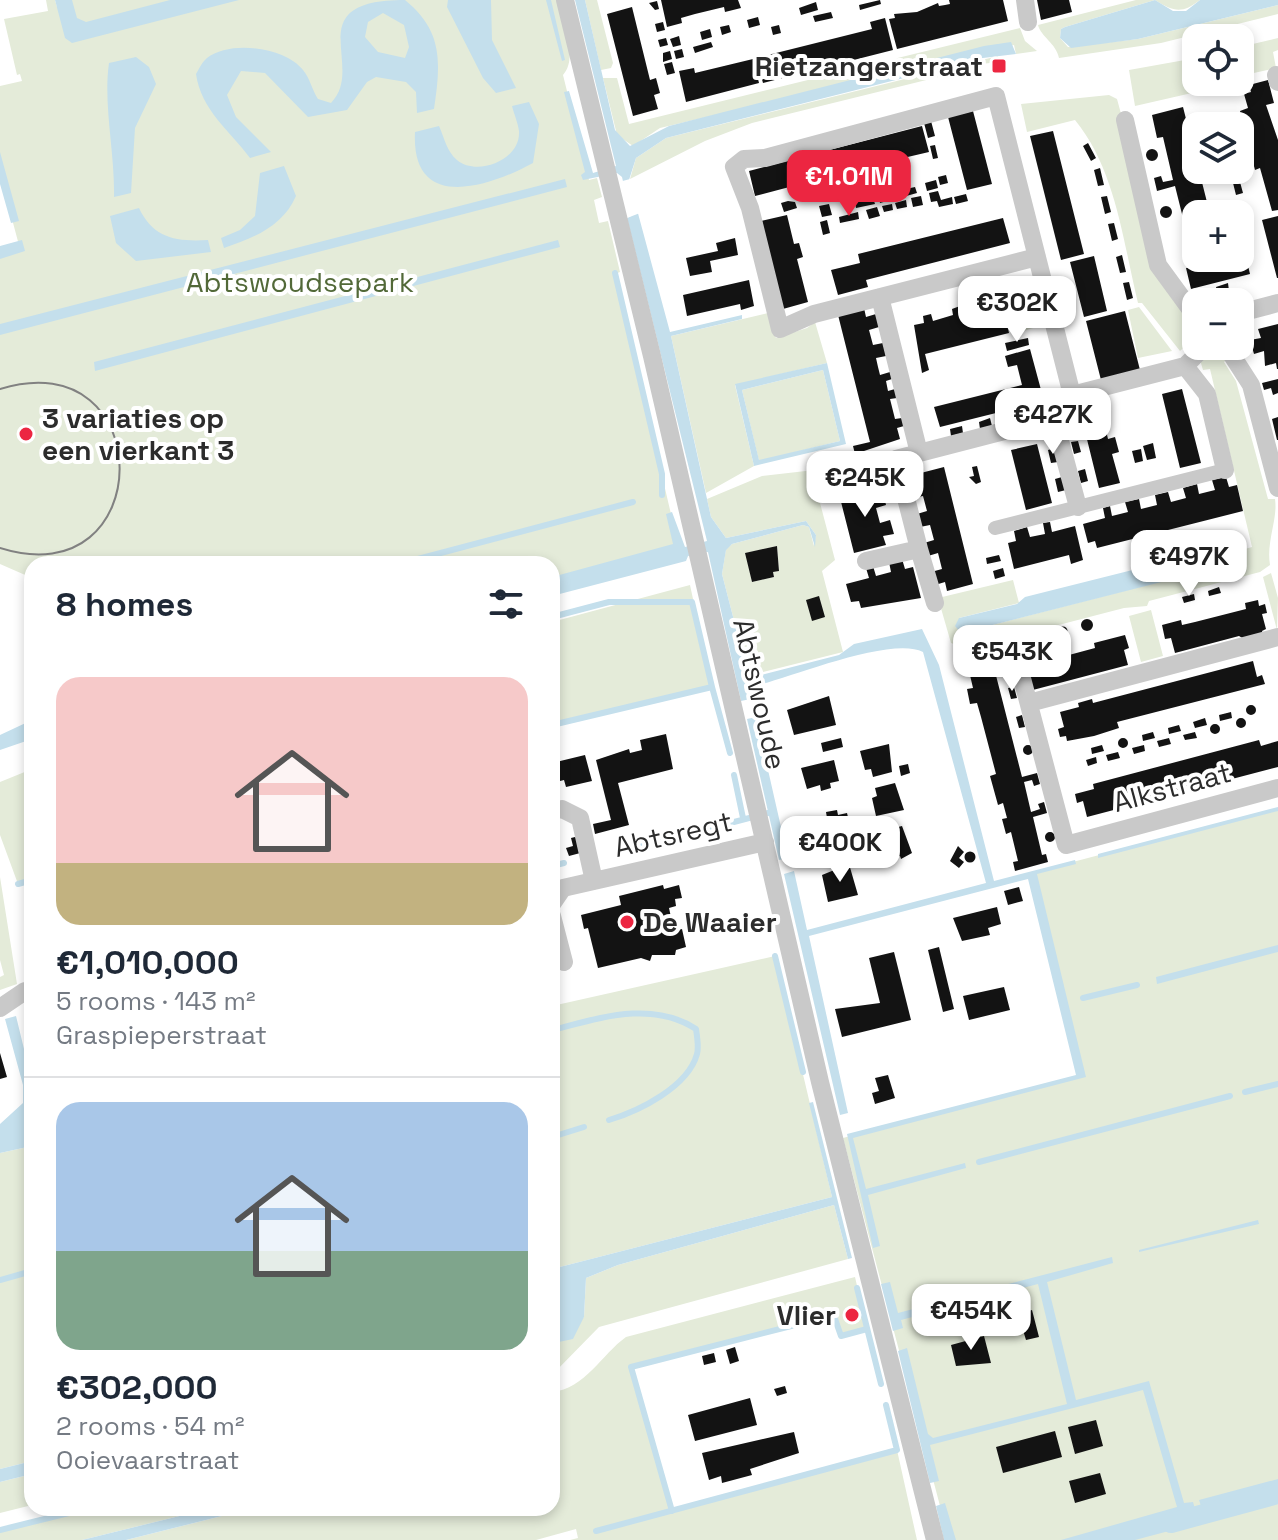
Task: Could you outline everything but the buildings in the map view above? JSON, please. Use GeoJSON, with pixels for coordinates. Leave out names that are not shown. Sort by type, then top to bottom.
{"type":"FeatureCollection","features":[{"type":"Feature","properties":{"kind":"street","name":"Abtswoude"},"geometry":{"type":"LineString","coordinates":[[565,0],[697,549],[820,1082],[935,1540]]}},
{"type":"Feature","properties":{"kind":"street"},"geometry":{"type":"LineString","coordinates":[[1025,0],[1028,22]]}},
{"type":"Feature","properties":{"kind":"street"},"geometry":{"type":"LineString","coordinates":[[1037,257],[814,314],[780,329],[750,208],[734,167],[744,159],[765,158],[996,96],[1037,257],[1072,395]]}},
{"type":"Feature","properties":{"kind":"street"},"geometry":{"type":"LineString","coordinates":[[1125,120],[1158,265],[1182,298]]}},
{"type":"Feature","properties":{"kind":"street"},"geometry":{"type":"LineString","coordinates":[[880,297],[919,453]]}},
{"type":"Feature","properties":{"kind":"street"},"geometry":{"type":"LineString","coordinates":[[1254,309],[1278,303]]}},
{"type":"Feature","properties":{"kind":"street"},"geometry":{"type":"LineString","coordinates":[[935,603],[896,459],[1035,423],[1072,395],[1185,366],[1191,360]]}},
{"type":"Feature","properties":{"kind":"street"},"geometry":{"type":"LineString","coordinates":[[1235,360],[1251,385],[1278,488]]}},
{"type":"Feature","properties":{"kind":"street"},"geometry":{"type":"LineString","coordinates":[[995,528],[1225,470],[1207,394],[1185,366]]}},
{"type":"Feature","properties":{"kind":"street"},"geometry":{"type":"LineString","coordinates":[[1052,411],[1078,507]]}},
{"type":"Feature","properties":{"kind":"street"},"geometry":{"type":"LineString","coordinates":[[866,561],[919,549]]}},
{"type":"Feature","properties":{"kind":"street"},"geometry":{"type":"LineString","coordinates":[[1014,648],[1029,703],[1278,637]]}},
{"type":"Feature","properties":{"kind":"street","name":"Alkstraat"},"geometry":{"type":"LineString","coordinates":[[1029,703],[1066,845],[1278,788]]}},
{"type":"Feature","properties":{"kind":"street","name":"Abtsregt"},"geometry":{"type":"LineString","coordinates":[[560,809],[580,818],[594,881]]}},
{"type":"Feature","properties":{"kind":"street","name":"Abtsregt"},"geometry":{"type":"LineString","coordinates":[[560,892],[563,888],[765,842]]}},
{"type":"Feature","properties":{"kind":"street"},"geometry":{"type":"LineString","coordinates":[[560,947],[564,962]]}},
{"type":"Feature","properties":{"kind":"street"},"geometry":{"type":"LineString","coordinates":[[0,1008],[24,992]]}},
{"type":"Feature","properties":{"kind":"green space","name":"Abtswoudsepark"},"geometry":{"type":"Polygon","coordinates":[[[46,0],[55,0],[57,7],[63,0],[557,0],[570,59],[563,75],[589,180],[597,178],[602,197],[594,200],[599,223],[608,221],[620,272],[615,274],[681,557],[560,588],[560,556],[24,556],[24,574],[0,564],[0,255],[20,249],[0,174],[0,86],[22,81],[20,74],[17,75],[4,19],[48,11],[46,0]]]}},
{"type":"Feature","properties":{"kind":"green space"},"geometry":{"type":"Polygon","coordinates":[[[585,0],[597,0],[613,63],[611,68],[601,70],[585,0]]]}},
{"type":"Feature","properties":{"kind":"green space"},"geometry":{"type":"Polygon","coordinates":[[[1136,0],[1155,0],[1065,27],[1061,29],[1060,38],[1068,47],[1138,39],[1182,28],[1182,38],[1059,58],[1038,25],[1136,0]]]}},
{"type":"Feature","properties":{"kind":"green space"},"geometry":{"type":"Polygon","coordinates":[[[1155,0],[1200,0],[1178,10],[1155,0]]]}},
{"type":"Feature","properties":{"kind":"green space"},"geometry":{"type":"Polygon","coordinates":[[[1278,5],[1278,14],[1238,24],[1200,24],[1278,5]]]}},
{"type":"Feature","properties":{"kind":"green space"},"geometry":{"type":"Polygon","coordinates":[[[1020,28],[1025,41],[1037,51],[1016,54],[1014,45],[660,128],[633,146],[617,135],[603,78],[617,78],[629,124],[1020,28]]]}},
{"type":"Feature","properties":{"kind":"green space"},"geometry":{"type":"Polygon","coordinates":[[[1278,38],[1278,50],[1273,52],[1276,68],[1254,73],[1254,44],[1278,38]]]}},
{"type":"Feature","properties":{"kind":"green space"},"geometry":{"type":"Polygon","coordinates":[[[998,56],[999,62],[972,65],[971,69],[752,123],[705,141],[630,179],[636,158],[666,138],[998,56]]]}},
{"type":"Feature","properties":{"kind":"green space"},"geometry":{"type":"Polygon","coordinates":[[[1182,61],[1182,95],[1135,106],[1129,70],[1182,61]]]}},
{"type":"Feature","properties":{"kind":"green space"},"geometry":{"type":"Polygon","coordinates":[[[1109,95],[1117,99],[1156,274],[1182,308],[1180,351],[1142,303],[1138,303],[1116,207],[1089,140],[1075,120],[1027,132],[1021,104],[1109,95]]]}},
{"type":"Feature","properties":{"kind":"green space"},"geometry":{"type":"Polygon","coordinates":[[[1024,288],[1033,328],[1017,333],[1007,293],[1024,288]]]}},
{"type":"Feature","properties":{"kind":"green space"},"geometry":{"type":"Polygon","coordinates":[[[1139,307],[1172,351],[1138,358],[1128,310],[1139,307]]]}},
{"type":"Feature","properties":{"kind":"green space"},"geometry":{"type":"Polygon","coordinates":[[[768,313],[776,338],[807,328],[815,322],[827,363],[735,385],[754,466],[706,493],[671,336],[768,313]]]}},
{"type":"Feature","properties":{"kind":"green space"},"geometry":{"type":"Polygon","coordinates":[[[1200,360],[1226,360],[1224,362],[1236,381],[1268,499],[1275,499],[1270,565],[1260,572],[1149,601],[1147,606],[1124,608],[1020,635],[1013,632],[962,647],[951,643],[938,598],[1013,580],[1019,603],[959,618],[961,633],[1244,560],[1245,549],[1252,547],[1210,369],[1203,370],[1200,360]]]}},
{"type":"Feature","properties":{"kind":"green space"},"geometry":{"type":"Polygon","coordinates":[[[823,370],[840,441],[759,461],[742,390],[823,370]]]}},
{"type":"Feature","properties":{"kind":"green space"},"geometry":{"type":"Polygon","coordinates":[[[848,464],[858,486],[819,499],[835,560],[822,571],[843,652],[755,674],[746,667],[722,574],[726,549],[732,544],[803,525],[809,527],[814,546],[816,535],[806,521],[726,538],[711,517],[707,499],[762,476],[832,468],[834,473],[849,470],[848,464]],[[777,546],[746,553],[752,582],[774,577],[773,572],[779,571],[777,546]]]}},
{"type":"Feature","properties":{"kind":"green space"},"geometry":{"type":"Polygon","coordinates":[[[1271,573],[1278,598],[1277,630],[1263,577],[1271,573]]]}},
{"type":"Feature","properties":{"kind":"green space"},"geometry":{"type":"Polygon","coordinates":[[[690,585],[712,687],[560,723],[560,620],[690,585]]]}},
{"type":"Feature","properties":{"kind":"green space"},"geometry":{"type":"Polygon","coordinates":[[[1151,610],[1163,656],[1141,662],[1129,616],[1151,610]]]}},
{"type":"Feature","properties":{"kind":"green space"},"geometry":{"type":"Polygon","coordinates":[[[24,772],[24,882],[18,884],[0,835],[0,782],[24,772]]]}},
{"type":"Feature","properties":{"kind":"green space"},"geometry":{"type":"Polygon","coordinates":[[[1278,808],[1278,1540],[949,1540],[843,1138],[1083,1074],[1031,873],[1278,808]]]}},
{"type":"Feature","properties":{"kind":"green space"},"geometry":{"type":"Polygon","coordinates":[[[0,877],[17,984],[0,990],[0,977],[4,975],[0,960],[0,877]]]}},
{"type":"Feature","properties":{"kind":"green space"},"geometry":{"type":"Polygon","coordinates":[[[775,956],[832,1197],[560,1267],[560,1004],[775,956]]]}},
{"type":"Feature","properties":{"kind":"green space"},"geometry":{"type":"Polygon","coordinates":[[[24,1148],[24,1463],[0,1469],[0,1153],[24,1148]]]}},
{"type":"Feature","properties":{"kind":"green space"},"geometry":{"type":"Polygon","coordinates":[[[834,1205],[848,1259],[599,1327],[560,1367],[560,1338],[584,1317],[586,1278],[618,1265],[834,1205]]]}},
{"type":"Feature","properties":{"kind":"green space"},"geometry":{"type":"Polygon","coordinates":[[[855,1277],[867,1329],[841,1336],[833,1316],[631,1368],[672,1510],[897,1450],[917,1540],[570,1540],[578,1538],[576,1529],[536,1540],[126,1540],[222,1516],[560,1516],[560,1390],[584,1378],[626,1337],[855,1277]]]}},
{"type":"Feature","properties":{"kind":"green space"},"geometry":{"type":"Polygon","coordinates":[[[24,1476],[24,1507],[0,1513],[0,1482],[24,1476]]]}},
{"type":"Feature","properties":{"kind":"green space"},"geometry":{"type":"Polygon","coordinates":[[[57,1516],[180,1516],[82,1540],[0,1540],[0,1530],[57,1516]]]}},
{"type":"Feature","properties":{"kind":"water"},"geometry":{"type":"Polygon","coordinates":[[[55,0],[72,0],[77,18],[86,22],[170,0],[239,0],[72,43],[65,38],[55,0]]]}},
{"type":"Feature","properties":{"kind":"water"},"geometry":{"type":"Polygon","coordinates":[[[405,0],[427,24],[433,36],[438,62],[434,109],[417,113],[416,92],[406,82],[376,77],[367,82],[347,110],[308,117],[265,73],[241,71],[227,95],[236,117],[271,152],[250,158],[204,99],[196,74],[204,61],[217,52],[229,49],[271,51],[295,62],[305,73],[318,99],[331,103],[340,88],[343,23],[353,11],[372,3],[405,0]],[[383,13],[368,22],[365,37],[378,52],[405,58],[409,47],[404,25],[383,13]]]}},
{"type":"Feature","properties":{"kind":"water"},"geometry":{"type":"Polygon","coordinates":[[[448,0],[491,0],[492,40],[516,88],[496,93],[483,78],[447,7],[448,0]]]}},
{"type":"Feature","properties":{"kind":"water"},"geometry":{"type":"Polygon","coordinates":[[[546,0],[551,0],[565,60],[562,61],[546,0]]]}},
{"type":"Feature","properties":{"kind":"water"},"geometry":{"type":"Polygon","coordinates":[[[575,0],[585,0],[615,130],[630,146],[669,126],[984,46],[1011,42],[1016,54],[983,58],[666,138],[636,158],[629,180],[670,332],[742,315],[742,319],[671,336],[711,517],[726,538],[806,521],[816,535],[815,547],[809,527],[803,525],[732,544],[726,550],[722,574],[746,667],[761,675],[839,655],[854,644],[922,629],[939,665],[994,881],[1075,860],[1076,864],[1037,874],[1086,1077],[853,1138],[866,1189],[965,1163],[966,1168],[868,1195],[880,1246],[873,1248],[847,1134],[1076,1075],[1028,879],[809,936],[848,1113],[840,1115],[784,874],[794,871],[807,930],[986,883],[923,652],[909,648],[890,649],[844,659],[762,684],[756,689],[755,698],[741,701],[708,552],[688,556],[686,561],[560,594],[560,575],[673,544],[666,514],[672,512],[685,547],[707,541],[627,218],[631,216],[622,177],[617,173],[583,180],[581,175],[585,172],[564,92],[569,91],[593,173],[616,166],[575,0]]]}},
{"type":"Feature","properties":{"kind":"water"},"geometry":{"type":"Polygon","coordinates":[[[1155,0],[1173,11],[1186,11],[1200,0],[1278,0],[1278,5],[1200,24],[1182,24],[1182,28],[1138,39],[1071,48],[1060,38],[1061,29],[1155,0]]]}},
{"type":"Feature","properties":{"kind":"water"},"geometry":{"type":"Polygon","coordinates":[[[136,57],[149,67],[156,84],[135,128],[131,193],[114,197],[107,95],[109,63],[136,57]]]}},
{"type":"Feature","properties":{"kind":"water"},"geometry":{"type":"Polygon","coordinates":[[[529,102],[539,124],[533,163],[495,180],[455,187],[438,184],[425,174],[417,157],[415,132],[439,126],[448,149],[457,160],[465,165],[486,166],[496,163],[513,150],[519,131],[512,106],[529,102]]]}},
{"type":"Feature","properties":{"kind":"water"},"geometry":{"type":"Polygon","coordinates":[[[0,152],[19,221],[11,223],[0,184],[0,152]]]}},
{"type":"Feature","properties":{"kind":"water"},"geometry":{"type":"Polygon","coordinates":[[[284,166],[296,196],[290,206],[266,230],[224,248],[221,238],[240,230],[255,216],[260,173],[284,166]]]}},
{"type":"Feature","properties":{"kind":"water"},"geometry":{"type":"Polygon","coordinates":[[[565,179],[567,187],[0,335],[0,324],[565,179]]]}},
{"type":"Feature","properties":{"kind":"water"},"geometry":{"type":"Polygon","coordinates":[[[139,208],[159,232],[176,239],[208,240],[211,252],[136,261],[116,243],[110,216],[139,208]]]}},
{"type":"Feature","properties":{"kind":"water"},"geometry":{"type":"Polygon","coordinates":[[[22,240],[25,251],[0,259],[0,246],[22,240]]]}},
{"type":"Feature","properties":{"kind":"water"},"geometry":{"type":"Polygon","coordinates":[[[558,240],[560,247],[95,371],[94,362],[558,240]]]}},
{"type":"Feature","properties":{"kind":"water"},"geometry":{"type":"Polygon","coordinates":[[[827,363],[846,444],[754,466],[735,384],[827,363]],[[823,370],[742,390],[759,460],[840,441],[823,370]]]}},
{"type":"Feature","properties":{"kind":"water"},"geometry":{"type":"Polygon","coordinates":[[[1236,544],[1245,549],[1240,562],[961,633],[955,626],[959,618],[1017,604],[1025,597],[1236,544]]]}},
{"type":"Feature","properties":{"kind":"water"},"geometry":{"type":"Polygon","coordinates":[[[756,717],[788,858],[779,860],[747,719],[756,717]]]}},
{"type":"Feature","properties":{"kind":"water"},"geometry":{"type":"Polygon","coordinates":[[[24,724],[24,742],[0,750],[0,735],[24,724]]]}},
{"type":"Feature","properties":{"kind":"water"},"geometry":{"type":"Polygon","coordinates":[[[1278,807],[1278,811],[1098,858],[1098,854],[1278,807]]]}},
{"type":"Feature","properties":{"kind":"water"},"geometry":{"type":"Polygon","coordinates":[[[1278,945],[1278,952],[1157,984],[1156,977],[1278,945]]]}},
{"type":"Feature","properties":{"kind":"water"},"geometry":{"type":"Polygon","coordinates":[[[16,1016],[24,1049],[24,1148],[0,1153],[0,1124],[23,1103],[23,1085],[5,1019],[16,1016]]]}},
{"type":"Feature","properties":{"kind":"water"},"geometry":{"type":"Polygon","coordinates":[[[813,1102],[852,1258],[848,1259],[834,1205],[618,1265],[586,1278],[584,1317],[573,1339],[560,1342],[560,1267],[832,1197],[809,1103],[813,1102]]]}},
{"type":"Feature","properties":{"kind":"water"},"geometry":{"type":"Polygon","coordinates":[[[1258,1220],[1259,1224],[1139,1252],[1139,1250],[1258,1220]]]}},
{"type":"Feature","properties":{"kind":"water"},"geometry":{"type":"Polygon","coordinates":[[[1112,1257],[1113,1263],[1047,1282],[1076,1400],[1149,1381],[1184,1503],[1193,1502],[1199,1523],[1135,1540],[1061,1540],[1177,1507],[1143,1390],[930,1445],[939,1481],[930,1483],[898,1351],[907,1348],[928,1434],[933,1438],[1067,1404],[1038,1284],[901,1320],[903,1328],[893,1331],[881,1284],[890,1282],[898,1313],[1112,1257]]]}},
{"type":"Feature","properties":{"kind":"water"},"geometry":{"type":"Polygon","coordinates":[[[24,1463],[24,1476],[0,1482],[0,1469],[24,1463]]]}},
{"type":"Feature","properties":{"kind":"water"},"geometry":{"type":"Polygon","coordinates":[[[1278,1479],[1278,1502],[1206,1521],[1199,1500],[1278,1479]]]}},
{"type":"Feature","properties":{"kind":"water"},"geometry":{"type":"Polygon","coordinates":[[[945,1503],[956,1540],[944,1540],[936,1506],[945,1503]]]}},
{"type":"Feature","properties":{"kind":"water"},"geometry":{"type":"Polygon","coordinates":[[[180,1516],[222,1516],[126,1540],[82,1540],[180,1516]]]}},
{"type":"Feature","properties":{"kind":"pier"},"geometry":{"type":"Polygon","coordinates":[[[630,179],[640,213],[627,218],[619,182],[630,179]]]}},
{"type":"Feature","properties":{"kind":"waterway"},"geometry":{"type":"LineString","coordinates":[[615,273],[662,474],[662,495]]}},
{"type":"Feature","properties":{"kind":"waterway"},"geometry":{"type":"LineString","coordinates":[[429,556],[633,502]]}},
{"type":"Feature","properties":{"kind":"waterway"},"geometry":{"type":"LineString","coordinates":[[560,615],[609,602],[692,602],[712,687],[560,723]]}},
{"type":"Feature","properties":{"kind":"waterway"},"geometry":{"type":"LineString","coordinates":[[712,687],[730,753]]}},
{"type":"Feature","properties":{"kind":"waterway"},"geometry":{"type":"LineString","coordinates":[[734,775],[743,818]]}},
{"type":"Feature","properties":{"kind":"waterway"},"geometry":{"type":"LineString","coordinates":[[631,849],[768,813]]}},
{"type":"Feature","properties":{"kind":"waterway"},"geometry":{"type":"LineString","coordinates":[[560,864],[564,863]]}},
{"type":"Feature","properties":{"kind":"waterway"},"geometry":{"type":"LineString","coordinates":[[18,884],[24,882]]}},
{"type":"Feature","properties":{"kind":"waterway"},"geometry":{"type":"LineString","coordinates":[[775,956],[803,1072]]}},
{"type":"Feature","properties":{"kind":"waterway"},"geometry":{"type":"LineString","coordinates":[[1083,998],[1137,985]]}},
{"type":"Feature","properties":{"kind":"waterway"},"geometry":{"type":"LineString","coordinates":[[560,1028],[607,1017],[644,1013],[679,1020],[696,1029],[697,1054],[684,1077],[648,1104],[609,1120]]}},
{"type":"Feature","properties":{"kind":"waterway"},"geometry":{"type":"LineString","coordinates":[[1245,1092],[1278,1084]]}},
{"type":"Feature","properties":{"kind":"waterway"},"geometry":{"type":"LineString","coordinates":[[979,1162],[1230,1096]]}},
{"type":"Feature","properties":{"kind":"waterway"},"geometry":{"type":"LineString","coordinates":[[560,1134],[584,1127]]}},
{"type":"Feature","properties":{"kind":"waterway"},"geometry":{"type":"LineString","coordinates":[[0,1280],[24,1273]]}},
{"type":"Feature","properties":{"kind":"waterway"},"geometry":{"type":"LineString","coordinates":[[857,1288],[881,1384]]}},
{"type":"Feature","properties":{"kind":"waterway"},"geometry":{"type":"LineString","coordinates":[[827,1317],[834,1316],[841,1336],[867,1329]]}},
{"type":"Feature","properties":{"kind":"waterway"},"geometry":{"type":"LineString","coordinates":[[672,1511],[631,1367],[811,1321]]}},
{"type":"Feature","properties":{"kind":"waterway"},"geometry":{"type":"LineString","coordinates":[[596,1531],[897,1450],[886,1405]]}},
{"type":"Feature","properties":{"kind":"waterway"},"geometry":{"type":"LineString","coordinates":[[1171,1523],[1278,1494]]}},
{"type":"Feature","properties":{"kind":"waterway"},"geometry":{"type":"LineString","coordinates":[[0,1530],[57,1516]]}},
{"type":"Feature","properties":{"kind":"tram line"},"geometry":{"type":"LineString","coordinates":[[0,389],[52,384],[90,400],[112,431],[120,469],[112,507],[90,537],[52,554],[0,548]]}},
{"type":"Feature","properties":{"kind":"place","name":"Rietzangerstraat"},"geometry":{"type":"Point","coordinates":[999,66]}},
{"type":"Feature","properties":{"kind":"place","name":"3 variaties op een vierkant 3"},"geometry":{"type":"Point","coordinates":[26,434]}},
{"type":"Feature","properties":{"kind":"place","name":"De Waaier"},"geometry":{"type":"Point","coordinates":[627,922]}},
{"type":"Feature","properties":{"kind":"place","name":"Vlier"},"geometry":{"type":"Point","coordinates":[852,1315]}}]}
